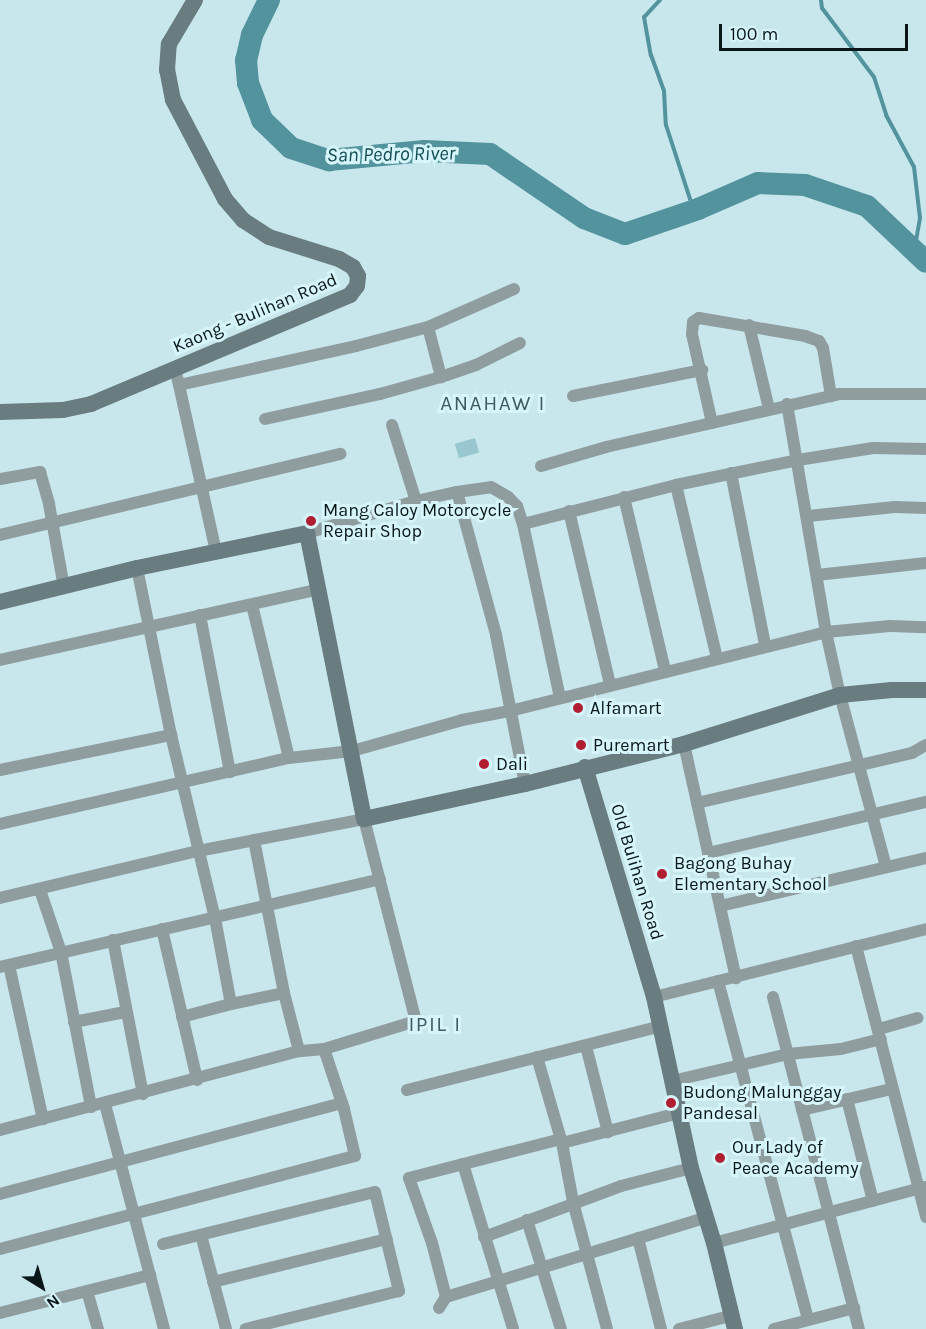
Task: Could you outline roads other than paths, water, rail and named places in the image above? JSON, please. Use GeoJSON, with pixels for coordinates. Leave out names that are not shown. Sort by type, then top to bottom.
{"type":"FeatureCollection","features":[{"type":"Feature","properties":{"kind":"street","name":"Kaong - Bulihan Road"},"geometry":{"type":"LineString","coordinates":[[0,412],[63,410],[91,404],[177,377],[350,295],[357,286],[358,276],[353,267],[339,259],[269,237],[243,220],[225,199],[173,100],[168,70],[169,44],[195,0]]}},
{"type":"Feature","properties":{"kind":"street"},"geometry":{"type":"LineString","coordinates":[[216,552],[177,377],[428,327],[513,289]]}},
{"type":"Feature","properties":{"kind":"street"},"geometry":{"type":"LineString","coordinates":[[712,423],[702,370],[692,334],[693,322],[699,318],[749,325],[819,341],[823,348],[831,396]]}},
{"type":"Feature","properties":{"kind":"street"},"geometry":{"type":"LineString","coordinates":[[749,325],[769,409]]}},
{"type":"Feature","properties":{"kind":"street"},"geometry":{"type":"LineString","coordinates":[[428,327],[441,377]]}},
{"type":"Feature","properties":{"kind":"street"},"geometry":{"type":"LineString","coordinates":[[265,418],[380,394],[441,377],[476,365],[520,343]]}},
{"type":"Feature","properties":{"kind":"street"},"geometry":{"type":"LineString","coordinates":[[573,396],[702,370]]}},
{"type":"Feature","properties":{"kind":"street"},"geometry":{"type":"LineString","coordinates":[[542,466],[606,447],[787,404],[831,396],[926,393]]}},
{"type":"Feature","properties":{"kind":"street"},"geometry":{"type":"LineString","coordinates":[[787,404],[808,516],[826,632],[840,695],[886,867]]}},
{"type":"Feature","properties":{"kind":"street"},"geometry":{"type":"LineString","coordinates":[[392,425],[416,501]]}},
{"type":"Feature","properties":{"kind":"street"},"geometry":{"type":"LineString","coordinates":[[523,524],[624,497],[798,460],[873,448],[926,448]]}},
{"type":"Feature","properties":{"kind":"street"},"geometry":{"type":"LineString","coordinates":[[0,535],[340,454]]}},
{"type":"Feature","properties":{"kind":"street"},"geometry":{"type":"LineString","coordinates":[[0,480],[40,472],[64,587]]}},
{"type":"Feature","properties":{"kind":"street"},"geometry":{"type":"LineString","coordinates":[[731,473],[765,645]]}},
{"type":"Feature","properties":{"kind":"street"},"geometry":{"type":"LineString","coordinates":[[676,485],[717,658]]}},
{"type":"Feature","properties":{"kind":"street"},"geometry":{"type":"LineString","coordinates":[[0,602],[137,568],[307,533],[416,501],[491,487],[517,506],[523,524],[560,698]]}},
{"type":"Feature","properties":{"kind":"street"},"geometry":{"type":"LineString","coordinates":[[457,492],[495,635],[525,784]]}},
{"type":"Feature","properties":{"kind":"street"},"geometry":{"type":"LineString","coordinates":[[624,497],[665,671]]}},
{"type":"Feature","properties":{"kind":"street"},"geometry":{"type":"LineString","coordinates":[[808,516],[896,507],[926,508]]}},
{"type":"Feature","properties":{"kind":"street"},"geometry":{"type":"LineString","coordinates":[[569,511],[610,685]]}},
{"type":"Feature","properties":{"kind":"street"},"geometry":{"type":"LineString","coordinates":[[0,1130],[197,1080],[299,1051],[324,1049],[417,1021],[364,819],[320,589],[307,533]]}},
{"type":"Feature","properties":{"kind":"street"},"geometry":{"type":"LineString","coordinates":[[817,575],[926,563]]}},
{"type":"Feature","properties":{"kind":"street"},"geometry":{"type":"LineString","coordinates":[[137,568],[148,627],[162,681],[171,735],[215,918],[231,1004]]}},
{"type":"Feature","properties":{"kind":"street"},"geometry":{"type":"LineString","coordinates":[[0,660],[320,589]]}},
{"type":"Feature","properties":{"kind":"street"},"geometry":{"type":"LineString","coordinates":[[252,605],[289,758]]}},
{"type":"Feature","properties":{"kind":"street"},"geometry":{"type":"LineString","coordinates":[[200,615],[230,772]]}},
{"type":"Feature","properties":{"kind":"street"},"geometry":{"type":"LineString","coordinates":[[0,824],[289,758],[352,751],[462,720],[510,711],[765,645],[826,632],[890,626],[926,627]]}},
{"type":"Feature","properties":{"kind":"street"},"geometry":{"type":"LineString","coordinates":[[0,898],[198,851],[364,819],[525,784],[585,767],[684,744],[840,695],[892,690],[926,690]]}},
{"type":"Feature","properties":{"kind":"street"},"geometry":{"type":"LineString","coordinates":[[0,771],[171,735]]}},
{"type":"Feature","properties":{"kind":"street"},"geometry":{"type":"LineString","coordinates":[[684,744],[736,978]]}},
{"type":"Feature","properties":{"kind":"street"},"geometry":{"type":"LineString","coordinates":[[696,803],[912,753],[926,745]]}},
{"type":"Feature","properties":{"kind":"street","name":"Old Bulihan Road"},"geometry":{"type":"LineString","coordinates":[[585,767],[662,1026],[691,1168],[714,1243],[732,1322]]}},
{"type":"Feature","properties":{"kind":"street"},"geometry":{"type":"LineString","coordinates":[[708,853],[926,802]]}},
{"type":"Feature","properties":{"kind":"street"},"geometry":{"type":"LineString","coordinates":[[254,840],[265,904],[299,1051]]}},
{"type":"Feature","properties":{"kind":"street"},"geometry":{"type":"LineString","coordinates":[[720,906],[926,858]]}},
{"type":"Feature","properties":{"kind":"street"},"geometry":{"type":"LineString","coordinates":[[43,1119],[4,966],[380,879]]}},
{"type":"Feature","properties":{"kind":"street"},"geometry":{"type":"LineString","coordinates":[[40,890],[61,951],[91,1107]]}},
{"type":"Feature","properties":{"kind":"street"},"geometry":{"type":"LineString","coordinates":[[162,929],[197,1080]]}},
{"type":"Feature","properties":{"kind":"street"},"geometry":{"type":"LineString","coordinates":[[654,996],[736,978],[926,929]]}},
{"type":"Feature","properties":{"kind":"street"},"geometry":{"type":"LineString","coordinates":[[113,940],[142,1094]]}},
{"type":"Feature","properties":{"kind":"street"},"geometry":{"type":"LineString","coordinates":[[856,946],[880,1034],[891,1089],[922,1187],[926,1217]]}},
{"type":"Feature","properties":{"kind":"street"},"geometry":{"type":"LineString","coordinates":[[718,981],[808,1319]]}},
{"type":"Feature","properties":{"kind":"street"},"geometry":{"type":"LineString","coordinates":[[182,1017],[284,993]]}},
{"type":"Feature","properties":{"kind":"street"},"geometry":{"type":"LineString","coordinates":[[773,997],[859,1329]]}},
{"type":"Feature","properties":{"kind":"street"},"geometry":{"type":"LineString","coordinates":[[74,1022],[125,1012]]}},
{"type":"Feature","properties":{"kind":"street"},"geometry":{"type":"LineString","coordinates":[[672,1081],[788,1054],[841,1049],[917,1018]]}},
{"type":"Feature","properties":{"kind":"street"},"geometry":{"type":"LineString","coordinates":[[407,1090],[662,1026]]}},
{"type":"Feature","properties":{"kind":"street"},"geometry":{"type":"LineString","coordinates":[[586,1046],[608,1132]]}},
{"type":"Feature","properties":{"kind":"street"},"geometry":{"type":"LineString","coordinates":[[0,1249],[134,1212],[355,1156],[342,1103],[324,1049]]}},
{"type":"Feature","properties":{"kind":"street"},"geometry":{"type":"LineString","coordinates":[[537,1057],[561,1141],[573,1202],[607,1329]]}},
{"type":"Feature","properties":{"kind":"street"},"geometry":{"type":"LineString","coordinates":[[802,1110],[891,1089]]}},
{"type":"Feature","properties":{"kind":"street"},"geometry":{"type":"LineString","coordinates":[[847,1099],[873,1201]]}},
{"type":"Feature","properties":{"kind":"street"},"geometry":{"type":"LineString","coordinates":[[0,1194],[342,1103]]}},
{"type":"Feature","properties":{"kind":"street"},"geometry":{"type":"LineString","coordinates":[[105,1104],[164,1329]]}},
{"type":"Feature","properties":{"kind":"street"},"geometry":{"type":"LineString","coordinates":[[679,1113],[608,1132],[561,1141],[409,1178],[432,1243],[443,1303],[705,1218]]}},
{"type":"Feature","properties":{"kind":"street"},"geometry":{"type":"LineString","coordinates":[[462,1164],[513,1329]]}},
{"type":"Feature","properties":{"kind":"street"},"geometry":{"type":"LineString","coordinates":[[484,1238],[573,1202],[621,1186],[691,1168]]}},
{"type":"Feature","properties":{"kind":"street"},"geometry":{"type":"LineString","coordinates":[[714,1243],[922,1187]]}},
{"type":"Feature","properties":{"kind":"street"},"geometry":{"type":"LineString","coordinates":[[164,1244],[375,1192],[399,1291],[246,1329]]}},
{"type":"Feature","properties":{"kind":"street"},"geometry":{"type":"LineString","coordinates":[[527,1220],[561,1329]]}},
{"type":"Feature","properties":{"kind":"street"},"geometry":{"type":"LineString","coordinates":[[201,1235],[226,1329]]}},
{"type":"Feature","properties":{"kind":"street"},"geometry":{"type":"LineString","coordinates":[[638,1238],[661,1329]]}},
{"type":"Feature","properties":{"kind":"street"},"geometry":{"type":"LineString","coordinates":[[213,1281],[387,1239]]}},
{"type":"Feature","properties":{"kind":"street"},"geometry":{"type":"LineString","coordinates":[[0,1313],[150,1275]]}},
{"type":"Feature","properties":{"kind":"street"},"geometry":{"type":"LineString","coordinates":[[87,1291],[98,1329]]}},
{"type":"Feature","properties":{"kind":"street"},"geometry":{"type":"LineString","coordinates":[[774,1329],[854,1308]]}},
{"type":"Feature","properties":{"kind":"street"},"geometry":{"type":"LineString","coordinates":[[679,1329],[732,1322]]}},
{"type":"Feature","properties":{"kind":"waterway","name":"San Pedro River"},"geometry":{"type":"LineString","coordinates":[[269,0],[252,35],[246,60],[248,83],[262,120],[291,148],[329,160],[425,151],[490,154],[584,218],[625,234],[698,209],[758,183],[805,185],[867,206],[926,262]]}},
{"type":"Feature","properties":{"kind":"waterway"},"geometry":{"type":"LineString","coordinates":[[660,0],[644,17],[651,55],[664,91],[666,125],[694,211]]}},
{"type":"Feature","properties":{"kind":"waterway"},"geometry":{"type":"LineString","coordinates":[[821,0],[822,8],[874,77],[886,115],[914,167],[920,218],[914,252]]}},
{"type":"Feature","properties":{"kind":"place","name":"Mang Caloy Motorcycle Repair Shop"},"geometry":{"type":"Point","coordinates":[311,521]}},
{"type":"Feature","properties":{"kind":"place","name":"Alfamart"},"geometry":{"type":"Point","coordinates":[578,708]}},
{"type":"Feature","properties":{"kind":"place","name":"Puremart"},"geometry":{"type":"Point","coordinates":[581,745]}},
{"type":"Feature","properties":{"kind":"place","name":"Dali"},"geometry":{"type":"Point","coordinates":[484,764]}},
{"type":"Feature","properties":{"kind":"place","name":"Bagong Buhay Elementary School"},"geometry":{"type":"Point","coordinates":[662,874]}},
{"type":"Feature","properties":{"kind":"place","name":"Budong Malunggay Pandesal"},"geometry":{"type":"Point","coordinates":[671,1103]}},
{"type":"Feature","properties":{"kind":"place","name":"Our Lady of Peace Academy"},"geometry":{"type":"Point","coordinates":[720,1158]}},
{"type":"Feature","properties":{"kind":"district","name":"ANAHAW I"},"geometry":{"type":"Point","coordinates":[493,403]}},
{"type":"Feature","properties":{"kind":"district","name":"IPIL I"},"geometry":{"type":"Point","coordinates":[435,1024]}}]}
